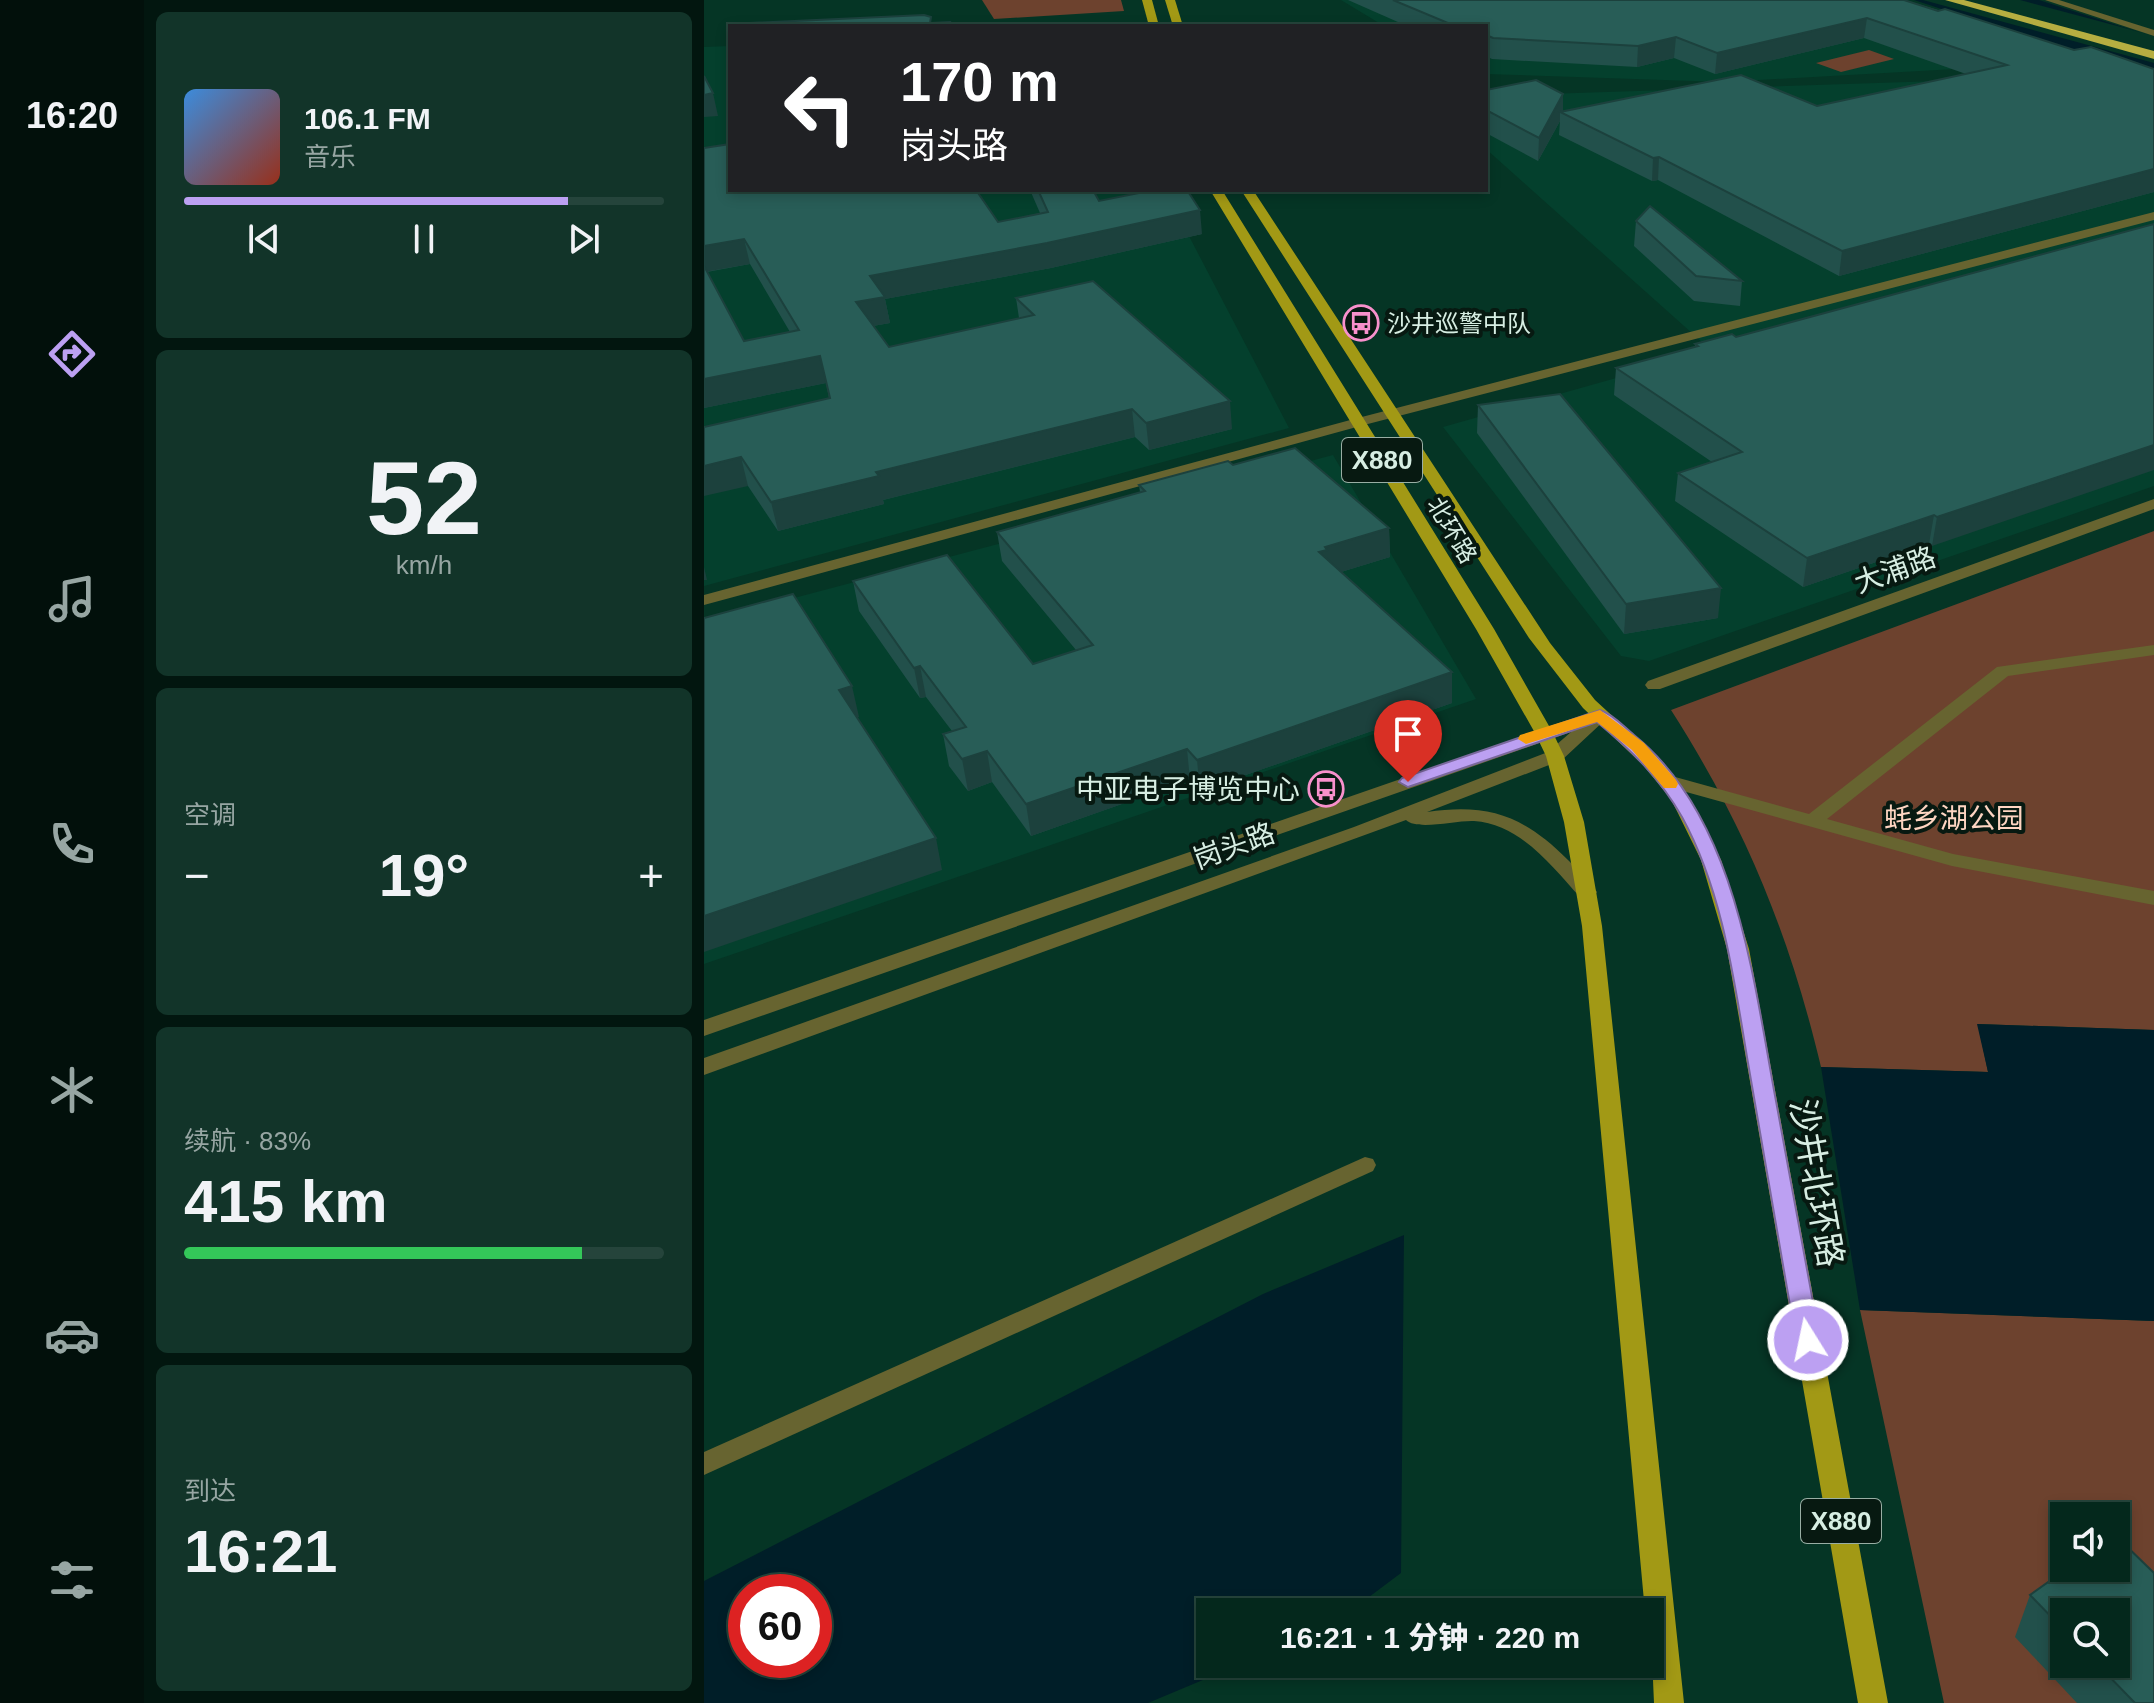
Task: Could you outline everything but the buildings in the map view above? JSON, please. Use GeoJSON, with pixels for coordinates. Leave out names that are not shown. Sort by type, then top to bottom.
{"type":"FeatureCollection","features":[{"type":"Feature","properties":{"kind":"highway"},"geometry":{"type":"LineString","coordinates":[[1951,0],[2154,55]]}},
{"type":"Feature","properties":{"kind":"highway"},"geometry":{"type":"LineString","coordinates":[[1993,0],[2154,43]]}},
{"type":"Feature","properties":{"kind":"main road"},"geometry":{"type":"LineString","coordinates":[[1147,0],[1153,24]]}},
{"type":"Feature","properties":{"kind":"main road"},"geometry":{"type":"LineString","coordinates":[[1170,0],[1177,24]]}},
{"type":"Feature","properties":{"kind":"main road","name":"北环路"},"geometry":{"type":"LineString","coordinates":[[1217,192],[1485,629],[1544,733]]}},
{"type":"Feature","properties":{"kind":"main road","name":"北环路"},"geometry":{"type":"LineString","coordinates":[[1248,192],[1527,623],[1560,669],[1600,715]]}},
{"type":"Feature","properties":{"kind":"main road","name":"沙井北环路"},"geometry":{"type":"LineString","coordinates":[[1600,715],[1638,747],[1668,781],[1692,819],[1720,883],[1738,949],[1873,1703]]}},
{"type":"Feature","properties":{"kind":"main road","name":"X880"},"geometry":{"type":"LineString","coordinates":[[1544,733],[1555,756],[1574,822],[1587,892],[1669,1703]]}},
{"type":"Feature","properties":{"kind":"street"},"geometry":{"type":"LineString","coordinates":[[2050,0],[2154,33]]}},
{"type":"Feature","properties":{"kind":"street"},"geometry":{"type":"LineString","coordinates":[[704,600],[1359,422],[2154,216]]}},
{"type":"Feature","properties":{"kind":"street","name":"大浦路"},"geometry":{"type":"LineString","coordinates":[[1654,685],[2154,504]]}},
{"type":"Feature","properties":{"kind":"street"},"geometry":{"type":"LineString","coordinates":[[1812,821],[2003,671],[2154,650]]}},
{"type":"Feature","properties":{"kind":"street","name":"岗头路"},"geometry":{"type":"LineString","coordinates":[[704,1028],[1600,715]]}},
{"type":"Feature","properties":{"kind":"street","name":"岗头路"},"geometry":{"type":"LineString","coordinates":[[704,1067],[1361,831],[1555,756],[1600,715]]}},
{"type":"Feature","properties":{"kind":"street"},"geometry":{"type":"LineString","coordinates":[[1668,781],[1952,860],[2154,898]]}},
{"type":"Feature","properties":{"kind":"street"},"geometry":{"type":"LineString","coordinates":[[1361,831],[1445,814],[1481,814],[1515,824],[1541,843],[1587,892]]}},
{"type":"Feature","properties":{"kind":"lane"},"geometry":{"type":"LineString","coordinates":[[704,1464],[1365,1165]]}},
{"type":"Feature","properties":{"kind":"shaded area"},"geometry":{"type":"Polygon","coordinates":[[[1341,0],[1887,0],[1991,67],[1723,82],[1488,74],[1488,24],[1381,24],[1341,0]]]}},
{"type":"Feature","properties":{"kind":"shaded area"},"geometry":{"type":"Polygon","coordinates":[[[728,46],[728,149],[704,152],[704,47],[728,46]]]}},
{"type":"Feature","properties":{"kind":"shaded area"},"geometry":{"type":"Polygon","coordinates":[[[1969,80],[2154,87],[2154,486],[1649,661],[1621,656],[1443,427],[1712,351],[1488,151],[1488,96],[1969,80]]]}},
{"type":"Feature","properties":{"kind":"shaded area"},"geometry":{"type":"Polygon","coordinates":[[[704,168],[728,188],[728,192],[1166,192],[1289,428],[704,586],[704,168]]]}},
{"type":"Feature","properties":{"kind":"shaded area"},"geometry":{"type":"Polygon","coordinates":[[[1333,455],[1476,699],[704,964],[704,622],[1333,455]]]}},
{"type":"Feature","properties":{"kind":"green space"},"geometry":{"type":"Polygon","coordinates":[[[982,0],[1121,0],[1124,11],[994,19],[982,0]]]}},
{"type":"Feature","properties":{"kind":"green space"},"geometry":{"type":"Polygon","coordinates":[[[1869,50],[1894,59],[1841,72],[1816,63],[1869,50]]]}},
{"type":"Feature","properties":{"kind":"green space","name":"蚝乡湖公园"},"geometry":{"type":"Polygon","coordinates":[[[2154,531],[2154,1030],[1978,1024],[1988,1072],[1821,1067],[1794,971],[1762,882],[1721,796],[1671,710],[2154,531]]]}},
{"type":"Feature","properties":{"kind":"green space"},"geometry":{"type":"Polygon","coordinates":[[[1860,1310],[2154,1321],[2154,1703],[1944,1703],[1860,1310]]]}},
{"type":"Feature","properties":{"kind":"water"},"geometry":{"type":"Polygon","coordinates":[[[1914,0],[2039,0],[2154,37],[2154,79],[1914,0]]]}},
{"type":"Feature","properties":{"kind":"water"},"geometry":{"type":"Polygon","coordinates":[[[1977,1024],[2154,1030],[2154,1321],[1860,1310],[1821,1067],[1988,1072],[1977,1024]]]}},
{"type":"Feature","properties":{"kind":"water"},"geometry":{"type":"Polygon","coordinates":[[[1404,1235],[1401,1573],[1368,1598],[1196,1598],[1196,1678],[1208,1678],[1148,1703],[704,1703],[704,1581],[1263,1294],[1404,1235]]]}},
{"type":"Feature","properties":{"kind":"pier"},"geometry":{"type":"Polygon","coordinates":[[[1923,0],[2020,0],[2154,36],[2154,63],[1923,0]]]}},
{"type":"Feature","properties":{"kind":"slow traffic"},"geometry":{"type":"LineString","coordinates":[[1526,739],[1600,715],[1638,747],[1670,784]]}},
{"type":"Feature","properties":{"kind":"place","name":"沙井巡警中队"},"geometry":{"type":"Point","coordinates":[1361,323]}},
{"type":"Feature","properties":{"kind":"place","name":"中亚电子博览中心"},"geometry":{"type":"Point","coordinates":[1326,789]}},
{"type":"Feature","properties":{"kind":"route"},"geometry":{"type":"LineString","coordinates":[[1408,782],[1600,715],[1638,747],[1668,781],[1692,819],[1720,883],[1738,949],[1808,1340]]}}]}
